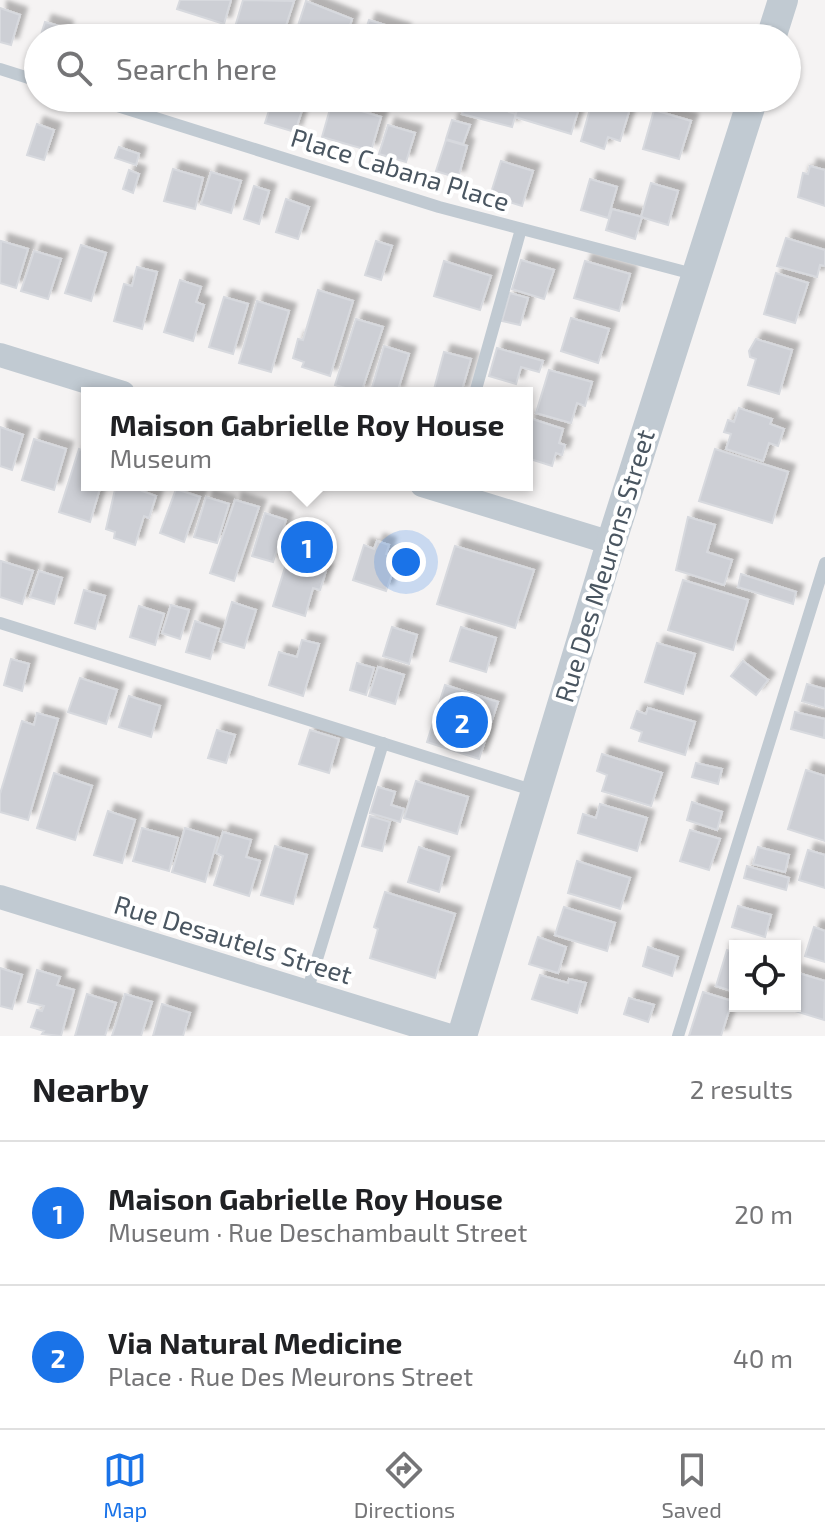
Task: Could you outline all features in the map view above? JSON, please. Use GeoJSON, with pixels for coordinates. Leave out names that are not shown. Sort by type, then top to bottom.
{"type":"FeatureCollection","features":[{"type":"Feature","properties":{"kind":"street"},"geometry":{"type":"LineString","coordinates":[[775,24],[783,0]]}},
{"type":"Feature","properties":{"kind":"street","name":"Rue Des Meurons Street"},"geometry":{"type":"LineString","coordinates":[[462,1036],[611,543],[749,112]]}},
{"type":"Feature","properties":{"kind":"street"},"geometry":{"type":"LineString","coordinates":[[0,355],[104,387]]}},
{"type":"Feature","properties":{"kind":"street"},"geometry":{"type":"LineString","coordinates":[[454,491],[611,543]]}},
{"type":"Feature","properties":{"kind":"street","name":"Rue Desautels Street"},"geometry":{"type":"LineString","coordinates":[[0,897],[450,1036]]}},
{"type":"Feature","properties":{"kind":"lane"},"geometry":{"type":"LineString","coordinates":[[0,69],[24,77]]}},
{"type":"Feature","properties":{"kind":"lane","name":"Place Cabana Place"},"geometry":{"type":"LineString","coordinates":[[137,112],[439,207],[697,275]]}},
{"type":"Feature","properties":{"kind":"lane"},"geometry":{"type":"LineString","coordinates":[[477,387],[521,229]]}},
{"type":"Feature","properties":{"kind":"lane"},"geometry":{"type":"LineString","coordinates":[[678,1036],[825,563]]}},
{"type":"Feature","properties":{"kind":"lane"},"geometry":{"type":"LineString","coordinates":[[0,623],[536,791]]}},
{"type":"Feature","properties":{"kind":"lane"},"geometry":{"type":"LineString","coordinates":[[307,992],[383,743]]}},
{"type":"Feature","properties":{"kind":"building"},"geometry":{"type":"Polygon","coordinates":[[[180,0],[231,0],[224,24],[177,9],[180,0]]]}},
{"type":"Feature","properties":{"kind":"building"},"geometry":{"type":"Polygon","coordinates":[[[243,0],[294,1],[287,24],[236,24],[243,0]]]}},
{"type":"Feature","properties":{"kind":"building"},"geometry":{"type":"Polygon","coordinates":[[[306,1],[352,19],[350,24],[299,24],[306,1]]]}},
{"type":"Feature","properties":{"kind":"building"},"geometry":{"type":"Polygon","coordinates":[[[0,8],[20,15],[11,45],[0,42],[0,8]]]}},
{"type":"Feature","properties":{"kind":"building"},"geometry":{"type":"Polygon","coordinates":[[[269,112],[301,112],[295,132],[265,123],[269,112]]]}},
{"type":"Feature","properties":{"kind":"building"},"geometry":{"type":"Polygon","coordinates":[[[329,112],[365,112],[381,117],[371,151],[322,137],[329,112]]]}},
{"type":"Feature","properties":{"kind":"building"},"geometry":{"type":"Polygon","coordinates":[[[509,112],[516,114],[512,127],[462,114],[509,112]]]}},
{"type":"Feature","properties":{"kind":"building"},"geometry":{"type":"Polygon","coordinates":[[[516,112],[578,112],[571,134],[515,117],[516,112]]]}},
{"type":"Feature","properties":{"kind":"building"},"geometry":{"type":"Polygon","coordinates":[[[589,112],[629,112],[620,141],[608,137],[604,149],[581,141],[589,112]]]}},
{"type":"Feature","properties":{"kind":"building"},"geometry":{"type":"Polygon","coordinates":[[[653,112],[691,121],[679,159],[643,149],[653,112]]]}},
{"type":"Feature","properties":{"kind":"building"},"geometry":{"type":"Polygon","coordinates":[[[452,120],[470,125],[463,144],[446,139],[452,120]]]}},
{"type":"Feature","properties":{"kind":"building"},"geometry":{"type":"Polygon","coordinates":[[[37,124],[54,130],[44,160],[27,155],[37,124]]]}},
{"type":"Feature","properties":{"kind":"building"},"geometry":{"type":"Polygon","coordinates":[[[388,125],[415,133],[406,162],[379,154],[388,125]]]}},
{"type":"Feature","properties":{"kind":"building"},"geometry":{"type":"Polygon","coordinates":[[[446,140],[467,146],[458,178],[436,171],[446,140]]]}},
{"type":"Feature","properties":{"kind":"building"},"geometry":{"type":"Polygon","coordinates":[[[119,147],[139,154],[136,165],[115,158],[119,147]]]}},
{"type":"Feature","properties":{"kind":"building"},"geometry":{"type":"Polygon","coordinates":[[[501,161],[533,171],[522,206],[490,196],[501,161]]]}},
{"type":"Feature","properties":{"kind":"building"},"geometry":{"type":"Polygon","coordinates":[[[810,166],[825,170],[825,206],[798,197],[803,173],[808,174],[810,166]]]}},
{"type":"Feature","properties":{"kind":"building"},"geometry":{"type":"Polygon","coordinates":[[[173,169],[203,178],[195,209],[164,201],[173,169]]]}},
{"type":"Feature","properties":{"kind":"building"},"geometry":{"type":"Polygon","coordinates":[[[129,170],[139,174],[133,193],[123,189],[129,170]]]}},
{"type":"Feature","properties":{"kind":"building"},"geometry":{"type":"Polygon","coordinates":[[[211,172],[241,181],[231,213],[201,204],[211,172]]]}},
{"type":"Feature","properties":{"kind":"building"},"geometry":{"type":"Polygon","coordinates":[[[590,179],[617,187],[608,218],[581,210],[590,179]]]}},
{"type":"Feature","properties":{"kind":"building"},"geometry":{"type":"Polygon","coordinates":[[[651,183],[678,191],[668,225],[641,217],[651,183]]]}},
{"type":"Feature","properties":{"kind":"building"},"geometry":{"type":"Polygon","coordinates":[[[254,186],[269,191],[259,224],[244,219],[254,186]]]}},
{"type":"Feature","properties":{"kind":"building"},"geometry":{"type":"Polygon","coordinates":[[[286,199],[309,207],[298,239],[276,232],[286,199]]]}},
{"type":"Feature","properties":{"kind":"building"},"geometry":{"type":"Polygon","coordinates":[[[612,209],[642,217],[635,239],[606,230],[612,209]]]}},
{"type":"Feature","properties":{"kind":"building"},"geometry":{"type":"Polygon","coordinates":[[[786,238],[825,250],[825,266],[820,265],[817,277],[777,266],[786,238]]]}},
{"type":"Feature","properties":{"kind":"building"},"geometry":{"type":"Polygon","coordinates":[[[1,241],[28,249],[16,288],[0,283],[1,241]]]}},
{"type":"Feature","properties":{"kind":"building"},"geometry":{"type":"Polygon","coordinates":[[[376,241],[392,246],[381,280],[365,275],[376,241]]]}},
{"type":"Feature","properties":{"kind":"building"},"geometry":{"type":"Polygon","coordinates":[[[81,245],[106,253],[91,301],[65,293],[81,245]]]}},
{"type":"Feature","properties":{"kind":"building"},"geometry":{"type":"Polygon","coordinates":[[[34,251],[61,259],[48,299],[21,291],[34,251]]]}},
{"type":"Feature","properties":{"kind":"building"},"geometry":{"type":"Polygon","coordinates":[[[521,260],[554,270],[544,299],[512,289],[521,260]]]}},
{"type":"Feature","properties":{"kind":"building"},"geometry":{"type":"Polygon","coordinates":[[[444,261],[491,276],[480,310],[434,296],[444,261]]]}},
{"type":"Feature","properties":{"kind":"building"},"geometry":{"type":"Polygon","coordinates":[[[585,261],[630,274],[619,311],[574,298],[585,261]]]}},
{"type":"Feature","properties":{"kind":"building"},"geometry":{"type":"Polygon","coordinates":[[[137,267],[157,272],[142,329],[114,321],[124,284],[132,286],[137,267]]]}},
{"type":"Feature","properties":{"kind":"building"},"geometry":{"type":"Polygon","coordinates":[[[776,273],[808,283],[795,323],[764,314],[776,273]]]}},
{"type":"Feature","properties":{"kind":"building"},"geometry":{"type":"Polygon","coordinates":[[[180,280],[201,287],[196,302],[204,305],[193,341],[164,332],[180,280]]]}},
{"type":"Feature","properties":{"kind":"building"},"geometry":{"type":"Polygon","coordinates":[[[318,290],[353,301],[330,376],[302,367],[304,362],[293,358],[298,339],[303,340],[318,290]]]}},
{"type":"Feature","properties":{"kind":"building"},"geometry":{"type":"Polygon","coordinates":[[[510,293],[528,298],[520,325],[502,321],[510,293]]]}},
{"type":"Feature","properties":{"kind":"building"},"geometry":{"type":"Polygon","coordinates":[[[224,297],[248,304],[233,354],[209,347],[224,297]]]}},
{"type":"Feature","properties":{"kind":"building"},"geometry":{"type":"Polygon","coordinates":[[[257,301],[289,311],[271,372],[239,363],[257,301]]]}},
{"type":"Feature","properties":{"kind":"building"},"geometry":{"type":"Polygon","coordinates":[[[571,318],[609,329],[598,363],[561,351],[571,318]]]}},
{"type":"Feature","properties":{"kind":"building"},"geometry":{"type":"Polygon","coordinates":[[[356,319],[383,327],[363,387],[335,385],[356,319]]]}},
{"type":"Feature","properties":{"kind":"building"},"geometry":{"type":"Polygon","coordinates":[[[756,339],[792,350],[779,394],[748,385],[756,359],[750,357],[749,351],[756,339]]]}},
{"type":"Feature","properties":{"kind":"building"},"geometry":{"type":"Polygon","coordinates":[[[384,346],[409,354],[399,387],[372,387],[384,346]]]}},
{"type":"Feature","properties":{"kind":"building"},"geometry":{"type":"Polygon","coordinates":[[[497,348],[543,361],[539,372],[521,367],[516,384],[489,376],[497,348]]]}},
{"type":"Feature","properties":{"kind":"building"},"geometry":{"type":"Polygon","coordinates":[[[444,352],[471,359],[463,387],[435,387],[444,352]]]}},
{"type":"Feature","properties":{"kind":"building"},"geometry":{"type":"Polygon","coordinates":[[[549,370],[592,382],[585,406],[577,403],[571,423],[536,413],[549,370]]]}},
{"type":"Feature","properties":{"kind":"building"},"geometry":{"type":"Polygon","coordinates":[[[739,408],[772,419],[770,424],[784,429],[778,446],[769,443],[763,461],[726,449],[731,434],[724,432],[728,420],[734,422],[739,408]]]}},
{"type":"Feature","properties":{"kind":"building"},"geometry":{"type":"Polygon","coordinates":[[[533,419],[563,429],[559,443],[565,445],[562,455],[556,453],[552,466],[533,460],[533,419]]]}},
{"type":"Feature","properties":{"kind":"building"},"geometry":{"type":"Polygon","coordinates":[[[0,427],[23,435],[12,470],[0,466],[0,427]]]}},
{"type":"Feature","properties":{"kind":"building"},"geometry":{"type":"Polygon","coordinates":[[[34,439],[66,449],[54,490],[22,480],[34,439]]]}},
{"type":"Feature","properties":{"kind":"building"},"geometry":{"type":"Polygon","coordinates":[[[79,449],[81,491],[99,491],[90,522],[59,512],[79,449]]]}},
{"type":"Feature","properties":{"kind":"building"},"geometry":{"type":"Polygon","coordinates":[[[715,449],[788,472],[772,523],[699,501],[715,449]]]}},
{"type":"Feature","properties":{"kind":"building"},"geometry":{"type":"Polygon","coordinates":[[[115,491],[142,491],[156,496],[149,518],[144,516],[135,545],[114,538],[115,532],[106,529],[115,491]]]}},
{"type":"Feature","properties":{"kind":"building"},"geometry":{"type":"Polygon","coordinates":[[[175,491],[200,497],[184,542],[160,533],[175,491]]]}},
{"type":"Feature","properties":{"kind":"building"},"geometry":{"type":"Polygon","coordinates":[[[206,497],[229,504],[217,543],[194,537],[206,497]]]}},
{"type":"Feature","properties":{"kind":"building"},"geometry":{"type":"Polygon","coordinates":[[[235,500],[259,507],[234,581],[210,573],[235,500]]]}},
{"type":"Feature","properties":{"kind":"building"},"geometry":{"type":"Polygon","coordinates":[[[265,513],[286,520],[273,562],[252,556],[265,513]]]}},
{"type":"Feature","properties":{"kind":"building"},"geometry":{"type":"Polygon","coordinates":[[[688,517],[715,525],[707,552],[732,560],[724,585],[676,570],[688,517]]]}},
{"type":"Feature","properties":{"kind":"building"},"geometry":{"type":"Polygon","coordinates":[[[296,532],[324,541],[315,568],[326,571],[320,590],[313,588],[305,616],[273,606],[296,532]]]}},
{"type":"Feature","properties":{"kind":"building"},"geometry":{"type":"Polygon","coordinates":[[[377,541],[389,545],[386,554],[398,557],[386,591],[353,580],[364,545],[374,549],[377,541]]]}},
{"type":"Feature","properties":{"kind":"building"},"geometry":{"type":"Polygon","coordinates":[[[455,546],[534,570],[515,628],[437,604],[455,546]]]}},
{"type":"Feature","properties":{"kind":"building"},"geometry":{"type":"Polygon","coordinates":[[[1,561],[33,571],[22,604],[0,597],[1,561]]]}},
{"type":"Feature","properties":{"kind":"building"},"geometry":{"type":"Polygon","coordinates":[[[39,571],[62,578],[54,604],[30,597],[39,571]]]}},
{"type":"Feature","properties":{"kind":"building"},"geometry":{"type":"Polygon","coordinates":[[[741,574],[796,592],[793,604],[738,587],[741,574]]]}},
{"type":"Feature","properties":{"kind":"building"},"geometry":{"type":"Polygon","coordinates":[[[683,580],[748,600],[733,650],[668,630],[683,580]]]}},
{"type":"Feature","properties":{"kind":"building"},"geometry":{"type":"Polygon","coordinates":[[[84,590],[105,596],[95,629],[75,623],[84,590]]]}},
{"type":"Feature","properties":{"kind":"building"},"geometry":{"type":"Polygon","coordinates":[[[232,602],[256,610],[244,648],[220,641],[232,602]]]}},
{"type":"Feature","properties":{"kind":"building"},"geometry":{"type":"Polygon","coordinates":[[[171,605],[189,610],[180,639],[162,633],[171,605]]]}},
{"type":"Feature","properties":{"kind":"building"},"geometry":{"type":"Polygon","coordinates":[[[139,606],[164,614],[155,645],[130,637],[139,606]]]}},
{"type":"Feature","properties":{"kind":"building"},"geometry":{"type":"Polygon","coordinates":[[[195,621],[219,629],[210,659],[186,652],[195,621]]]}},
{"type":"Feature","properties":{"kind":"building"},"geometry":{"type":"Polygon","coordinates":[[[392,627],[417,635],[409,664],[383,656],[392,627]]]}},
{"type":"Feature","properties":{"kind":"building"},"geometry":{"type":"Polygon","coordinates":[[[461,627],[496,638],[486,672],[450,661],[461,627]]]}},
{"type":"Feature","properties":{"kind":"building"},"geometry":{"type":"Polygon","coordinates":[[[302,640],[319,644],[303,696],[269,685],[279,652],[297,657],[302,640]]]}},
{"type":"Feature","properties":{"kind":"building"},"geometry":{"type":"Polygon","coordinates":[[[657,643],[695,654],[683,694],[645,682],[657,643]]]}},
{"type":"Feature","properties":{"kind":"building"},"geometry":{"type":"Polygon","coordinates":[[[11,659],[29,664],[22,691],[4,685],[11,659]]]}},
{"type":"Feature","properties":{"kind":"building"},"geometry":{"type":"Polygon","coordinates":[[[743,661],[768,680],[756,695],[731,676],[743,661]]]}},
{"type":"Feature","properties":{"kind":"building"},"geometry":{"type":"Polygon","coordinates":[[[357,663],[374,668],[366,695],[350,690],[357,663]]]}},
{"type":"Feature","properties":{"kind":"building"},"geometry":{"type":"Polygon","coordinates":[[[378,667],[404,675],[395,704],[369,696],[378,667]]]}},
{"type":"Feature","properties":{"kind":"building"},"geometry":{"type":"Polygon","coordinates":[[[80,678],[117,690],[106,724],[68,712],[80,678]]]}},
{"type":"Feature","properties":{"kind":"building"},"geometry":{"type":"Polygon","coordinates":[[[807,684],[825,689],[825,708],[802,701],[807,684]]]}},
{"type":"Feature","properties":{"kind":"building"},"geometry":{"type":"Polygon","coordinates":[[[445,685],[498,702],[479,759],[427,742],[445,685]]]}},
{"type":"Feature","properties":{"kind":"building"},"geometry":{"type":"Polygon","coordinates":[[[129,696],[160,706],[151,737],[119,727],[129,696]]]}},
{"type":"Feature","properties":{"kind":"building"},"geometry":{"type":"Polygon","coordinates":[[[648,708],[695,722],[685,755],[639,741],[642,732],[631,728],[637,711],[646,714],[648,708]]]}},
{"type":"Feature","properties":{"kind":"building"},"geometry":{"type":"Polygon","coordinates":[[[795,712],[825,719],[824,738],[791,729],[795,712]]]}},
{"type":"Feature","properties":{"kind":"building"},"geometry":{"type":"Polygon","coordinates":[[[37,713],[58,719],[28,820],[0,812],[0,794],[22,721],[34,725],[37,713]]]}},
{"type":"Feature","properties":{"kind":"building"},"geometry":{"type":"Polygon","coordinates":[[[217,730],[235,735],[226,763],[208,758],[217,730]]]}},
{"type":"Feature","properties":{"kind":"building"},"geometry":{"type":"Polygon","coordinates":[[[310,730],[339,739],[329,773],[299,764],[310,730]]]}},
{"type":"Feature","properties":{"kind":"building"},"geometry":{"type":"Polygon","coordinates":[[[602,754],[662,773],[651,806],[602,791],[607,775],[597,771],[602,754]]]}},
{"type":"Feature","properties":{"kind":"building"},"geometry":{"type":"Polygon","coordinates":[[[696,763],[722,769],[718,784],[692,777],[696,763]]]}},
{"type":"Feature","properties":{"kind":"building"},"geometry":{"type":"Polygon","coordinates":[[[806,770],[825,776],[825,841],[788,829],[806,770]]]}},
{"type":"Feature","properties":{"kind":"building"},"geometry":{"type":"Polygon","coordinates":[[[54,773],[92,786],[75,840],[37,828],[54,773]]]}},
{"type":"Feature","properties":{"kind":"building"},"geometry":{"type":"Polygon","coordinates":[[[416,781],[468,797],[457,834],[404,818],[416,781]]]}},
{"type":"Feature","properties":{"kind":"building"},"geometry":{"type":"Polygon","coordinates":[[[378,787],[395,792],[391,805],[404,809],[400,822],[370,813],[378,787]]]}},
{"type":"Feature","properties":{"kind":"building"},"geometry":{"type":"Polygon","coordinates":[[[692,802],[722,812],[717,830],[687,820],[692,802]]]}},
{"type":"Feature","properties":{"kind":"building"},"geometry":{"type":"Polygon","coordinates":[[[600,804],[647,818],[637,851],[578,833],[583,814],[596,818],[600,804]]]}},
{"type":"Feature","properties":{"kind":"building"},"geometry":{"type":"Polygon","coordinates":[[[108,811],[135,820],[122,863],[94,855],[108,811]]]}},
{"type":"Feature","properties":{"kind":"building"},"geometry":{"type":"Polygon","coordinates":[[[370,816],[390,822],[382,851],[362,846],[370,816]]]}},
{"type":"Feature","properties":{"kind":"building"},"geometry":{"type":"Polygon","coordinates":[[[142,828],[178,838],[169,871],[133,861],[142,828]]]}},
{"type":"Feature","properties":{"kind":"building"},"geometry":{"type":"Polygon","coordinates":[[[185,828],[218,838],[205,882],[172,872],[185,828]]]}},
{"type":"Feature","properties":{"kind":"building"},"geometry":{"type":"Polygon","coordinates":[[[690,830],[720,839],[709,870],[680,861],[690,830]]]}},
{"type":"Feature","properties":{"kind":"building"},"geometry":{"type":"Polygon","coordinates":[[[223,832],[251,840],[246,857],[260,861],[249,896],[214,885],[223,856],[216,853],[223,832]]]}},
{"type":"Feature","properties":{"kind":"building"},"geometry":{"type":"Polygon","coordinates":[[[275,846],[307,855],[293,904],[261,895],[275,846]]]}},
{"type":"Feature","properties":{"kind":"building"},"geometry":{"type":"Polygon","coordinates":[[[419,847],[449,857],[439,892],[408,882],[419,847]]]}},
{"type":"Feature","properties":{"kind":"building"},"geometry":{"type":"Polygon","coordinates":[[[758,847],[789,855],[785,872],[753,864],[758,847]]]}},
{"type":"Feature","properties":{"kind":"building"},"geometry":{"type":"Polygon","coordinates":[[[808,850],[825,855],[825,888],[799,880],[808,850]]]}},
{"type":"Feature","properties":{"kind":"building"},"geometry":{"type":"Polygon","coordinates":[[[577,861],[630,878],[620,909],[568,893],[577,861]]]}},
{"type":"Feature","properties":{"kind":"building"},"geometry":{"type":"Polygon","coordinates":[[[747,866],[789,878],[786,890],[744,878],[747,866]]]}},
{"type":"Feature","properties":{"kind":"building"},"geometry":{"type":"Polygon","coordinates":[[[385,892],[455,914],[435,978],[370,958],[378,929],[374,927],[385,892]]]}},
{"type":"Feature","properties":{"kind":"building"},"geometry":{"type":"Polygon","coordinates":[[[738,906],[771,915],[765,937],[732,927],[738,906]]]}},
{"type":"Feature","properties":{"kind":"building"},"geometry":{"type":"Polygon","coordinates":[[[564,907],[615,923],[607,951],[555,935],[564,907]]]}},
{"type":"Feature","properties":{"kind":"building"},"geometry":{"type":"Polygon","coordinates":[[[814,927],[825,931],[825,962],[805,956],[814,927]]]}},
{"type":"Feature","properties":{"kind":"building"},"geometry":{"type":"Polygon","coordinates":[[[538,937],[566,947],[558,973],[529,964],[538,937]]]}},
{"type":"Feature","properties":{"kind":"building"},"geometry":{"type":"Polygon","coordinates":[[[648,947],[678,957],[672,976],[643,966],[648,947]]]}},
{"type":"Feature","properties":{"kind":"building"},"geometry":{"type":"Polygon","coordinates":[[[727,950],[729,990],[716,986],[727,950]]]}},
{"type":"Feature","properties":{"kind":"building"},"geometry":{"type":"Polygon","coordinates":[[[0,968],[22,975],[12,1009],[0,1006],[0,968]]]}},
{"type":"Feature","properties":{"kind":"building"},"geometry":{"type":"Polygon","coordinates":[[[37,970],[60,977],[57,985],[74,990],[61,1036],[42,1034],[44,1031],[31,1027],[37,1010],[42,1011],[44,1006],[28,1002],[37,970]]]}},
{"type":"Feature","properties":{"kind":"building"},"geometry":{"type":"Polygon","coordinates":[[[801,974],[825,981],[824,1020],[798,1012],[801,1012],[801,974]]]}},
{"type":"Feature","properties":{"kind":"building"},"geometry":{"type":"Polygon","coordinates":[[[540,975],[568,983],[569,979],[586,983],[577,1013],[532,999],[540,975]]]}},
{"type":"Feature","properties":{"kind":"building"},"geometry":{"type":"Polygon","coordinates":[[[703,992],[729,1000],[721,1036],[689,1036],[703,992]]]}},
{"type":"Feature","properties":{"kind":"building"},"geometry":{"type":"Polygon","coordinates":[[[87,994],[116,1003],[105,1036],[75,1036],[87,994]]]}},
{"type":"Feature","properties":{"kind":"building"},"geometry":{"type":"Polygon","coordinates":[[[125,994],[152,1002],[141,1036],[112,1036],[125,994]]]}},
{"type":"Feature","properties":{"kind":"building"},"geometry":{"type":"Polygon","coordinates":[[[629,998],[654,1005],[648,1022],[624,1014],[629,998]]]}},
{"type":"Feature","properties":{"kind":"building"},"geometry":{"type":"Polygon","coordinates":[[[162,1004],[190,1013],[183,1036],[153,1036],[162,1004]]]}},
{"type":"Feature","properties":{"kind":"place","name":"Maison Gabrielle Roy House"},"geometry":{"type":"Point","coordinates":[307,547]}},
{"type":"Feature","properties":{"kind":"place","name":"Via Natural Medicine"},"geometry":{"type":"Point","coordinates":[462,722]}}]}
